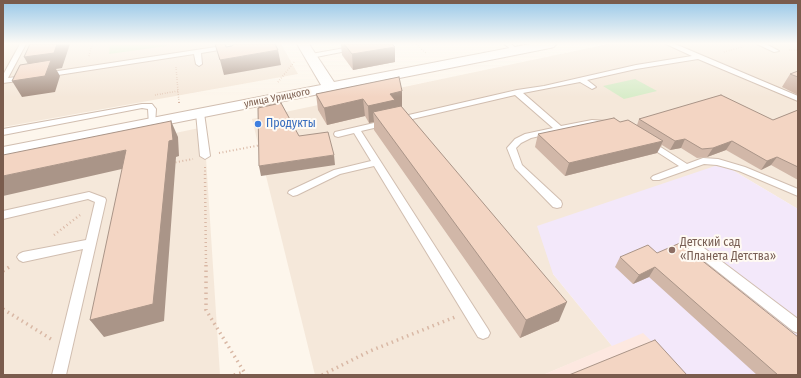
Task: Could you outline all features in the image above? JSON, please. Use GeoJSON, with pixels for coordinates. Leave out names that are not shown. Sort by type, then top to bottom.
{"type":"FeatureCollection","features":[{"type":"Feature","properties":{"kind":"street"},"geometry":{"type":"LineString","coordinates":[[314,62],[330,87]]}},
{"type":"Feature","properties":{"kind":"street","name":"улица Урицкого"},"geometry":{"type":"LineString","coordinates":[[3,152],[330,87],[445,62]]}},
{"type":"Feature","properties":{"kind":"lane"},"geometry":{"type":"LineString","coordinates":[[3,81],[13,62]]}},
{"type":"Feature","properties":{"kind":"lane"},"geometry":{"type":"LineString","coordinates":[[3,81],[131,62]]}},
{"type":"Feature","properties":{"kind":"lane"},"geometry":{"type":"LineString","coordinates":[[338,134],[517,92],[544,88],[636,67],[673,62]]}},
{"type":"Feature","properties":{"kind":"lane"},"geometry":{"type":"LineString","coordinates":[[711,62],[798,100]]}},
{"type":"Feature","properties":{"kind":"lane"},"geometry":{"type":"LineString","coordinates":[[580,79],[592,87]]}},
{"type":"Feature","properties":{"kind":"lane"},"geometry":{"type":"LineString","coordinates":[[517,92],[559,129]]}},
{"type":"Feature","properties":{"kind":"lane"},"geometry":{"type":"LineString","coordinates":[[3,132],[142,106],[149,106],[152,109],[152,123]]}},
{"type":"Feature","properties":{"kind":"lane"},"geometry":{"type":"LineString","coordinates":[[200,113],[205,160]]}},
{"type":"Feature","properties":{"kind":"lane"},"geometry":{"type":"LineString","coordinates":[[557,204],[518,166],[511,148],[518,141],[528,136],[592,122],[614,124]]}},
{"type":"Feature","properties":{"kind":"lane"},"geometry":{"type":"LineString","coordinates":[[356,130],[483,333]]}},
{"type":"Feature","properties":{"kind":"lane"},"geometry":{"type":"LineString","coordinates":[[640,137],[686,167]]}},
{"type":"Feature","properties":{"kind":"lane"},"geometry":{"type":"LineString","coordinates":[[656,178],[703,161],[718,162],[742,169],[798,193]]}},
{"type":"Feature","properties":{"kind":"lane"},"geometry":{"type":"LineString","coordinates":[[293,193],[337,172],[377,162]]}},
{"type":"Feature","properties":{"kind":"lane"},"geometry":{"type":"LineString","coordinates":[[3,215],[90,195],[101,200],[59,375]]}},
{"type":"Feature","properties":{"kind":"lane"},"geometry":{"type":"LineString","coordinates":[[23,258],[91,243]]}},
{"type":"Feature","properties":{"kind":"lane"},"geometry":{"type":"LineString","coordinates":[[692,245],[798,327]]}},
{"type":"Feature","properties":{"kind":"path"},"geometry":{"type":"LineString","coordinates":[[176,62],[179,106]]}},
{"type":"Feature","properties":{"kind":"path"},"geometry":{"type":"LineString","coordinates":[[277,83],[286,72]]}},
{"type":"Feature","properties":{"kind":"path"},"geometry":{"type":"LineString","coordinates":[[167,164],[205,160],[268,144]]}},
{"type":"Feature","properties":{"kind":"path"},"geometry":{"type":"LineString","coordinates":[[205,160],[206,310],[245,374],[234,375]]}},
{"type":"Feature","properties":{"kind":"path"},"geometry":{"type":"LineString","coordinates":[[3,309],[66,348]]}},
{"type":"Feature","properties":{"kind":"path"},"geometry":{"type":"LineString","coordinates":[[322,375],[370,351],[470,311]]}},
{"type":"Feature","properties":{"kind":"shaded area"},"geometry":{"type":"Polygon","coordinates":[[[3,62],[291,62],[298,74],[3,127],[3,62]]]}},
{"type":"Feature","properties":{"kind":"shaded area"},"geometry":{"type":"Polygon","coordinates":[[[524,62],[798,62],[798,209],[729,168],[553,274],[612,346],[543,375],[315,375],[252,119],[524,62]]]}},
{"type":"Feature","properties":{"kind":"shaded area"},"geometry":{"type":"Polygon","coordinates":[[[204,127],[220,375],[3,375],[3,169],[204,127]]]}},
{"type":"Feature","properties":{"kind":"shaded area","name":"Детский сад «Планета Детства»"},"geometry":{"type":"Polygon","coordinates":[[[715,166],[729,168],[798,209],[798,375],[686,375],[643,333],[612,346],[553,274],[537,226],[715,166]]]}},
{"type":"Feature","properties":{"kind":"shaded area"},"geometry":{"type":"Polygon","coordinates":[[[643,332],[686,375],[543,375],[643,332]]]}},
{"type":"Feature","properties":{"kind":"green space"},"geometry":{"type":"Polygon","coordinates":[[[635,79],[657,91],[624,99],[603,86],[635,79]]]}},
{"type":"Feature","properties":{"kind":"building"},"geometry":{"type":"Polygon","coordinates":[[[50,62],[45,76],[12,81],[20,65],[50,62]]]}},
{"type":"Feature","properties":{"kind":"building"},"geometry":{"type":"Polygon","coordinates":[[[798,71],[798,77],[790,74],[798,71]]]}},
{"type":"Feature","properties":{"kind":"building"},"geometry":{"type":"Polygon","coordinates":[[[399,77],[402,91],[390,94],[395,100],[368,106],[363,99],[324,108],[316,94],[399,77]]]}},
{"type":"Feature","properties":{"kind":"building"},"geometry":{"type":"Polygon","coordinates":[[[721,95],[773,120],[798,110],[798,167],[777,157],[767,161],[732,141],[713,148],[702,149],[685,139],[675,141],[639,119],[721,95]]]}},
{"type":"Feature","properties":{"kind":"building"},"geometry":{"type":"Polygon","coordinates":[[[281,103],[299,136],[328,132],[334,155],[259,166],[258,108],[281,103]]]}},
{"type":"Feature","properties":{"kind":"building"},"geometry":{"type":"Polygon","coordinates":[[[401,106],[567,302],[526,320],[373,112],[401,106]]]}},
{"type":"Feature","properties":{"kind":"building"},"geometry":{"type":"Polygon","coordinates":[[[614,118],[620,122],[628,120],[663,141],[569,163],[538,134],[614,118]]]}},
{"type":"Feature","properties":{"kind":"building"},"geometry":{"type":"Polygon","coordinates":[[[171,121],[173,140],[169,141],[153,304],[90,320],[126,150],[3,176],[3,155],[171,121]]]}},
{"type":"Feature","properties":{"kind":"building"},"geometry":{"type":"Polygon","coordinates":[[[680,243],[798,337],[798,375],[778,375],[655,267],[639,275],[620,257],[648,245],[657,253],[680,243]]]}},
{"type":"Feature","properties":{"kind":"building"},"geometry":{"type":"Polygon","coordinates":[[[655,340],[687,375],[569,375],[655,340]]]}},
{"type":"Feature","properties":{"kind":"place","name":"Продукты"},"geometry":{"type":"Point","coordinates":[258,124]}},
{"type":"Feature","properties":{"kind":"place","name":"Детский сад «Планета Детства»"},"geometry":{"type":"Point","coordinates":[672,250]}}]}
